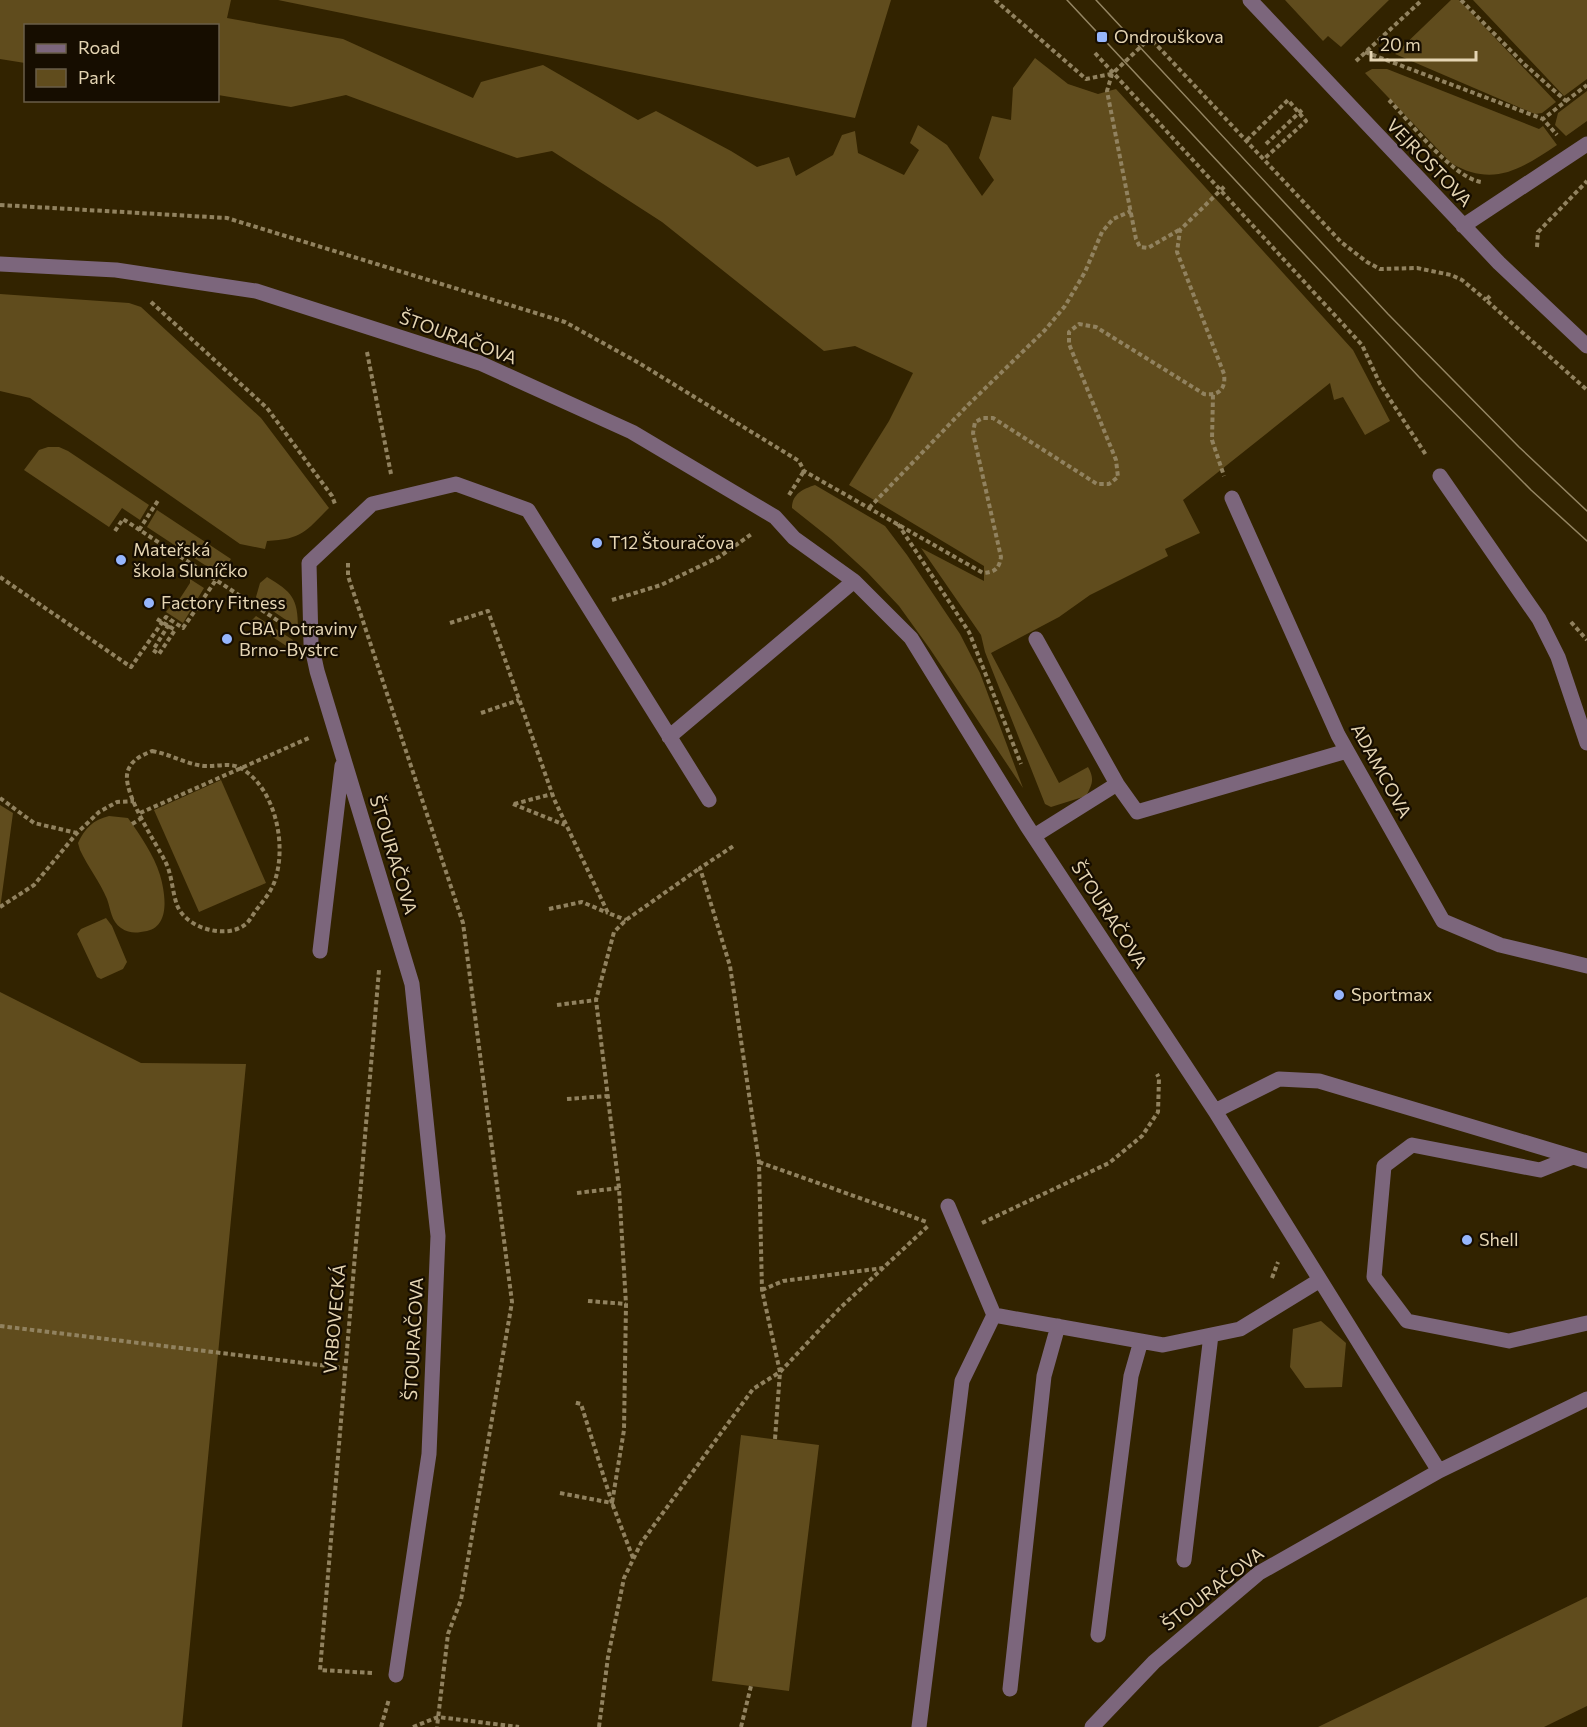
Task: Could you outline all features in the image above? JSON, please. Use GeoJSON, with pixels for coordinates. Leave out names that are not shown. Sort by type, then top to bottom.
{"type":"FeatureCollection","features":[{"type":"Feature","properties":{"kind":"street","name":"VEJROSTOVA"},"geometry":{"type":"LineString","coordinates":[[1250,0],[1504,269],[1587,346]]}},
{"type":"Feature","properties":{"kind":"street"},"geometry":{"type":"LineString","coordinates":[[1463,226],[1587,144]]}},
{"type":"Feature","properties":{"kind":"street","name":"ŠTOURAČOVA"},"geometry":{"type":"LineString","coordinates":[[0,264],[116,270],[256,291],[480,363],[632,432],[775,517],[794,538],[854,581],[911,638],[1034,836],[1215,1111],[1439,1471]]}},
{"type":"Feature","properties":{"kind":"street"},"geometry":{"type":"LineString","coordinates":[[1440,476],[1539,619],[1558,657],[1587,743]]}},
{"type":"Feature","properties":{"kind":"street","name":"ŠTOURAČOVA"},"geometry":{"type":"LineString","coordinates":[[396,1675],[429,1454],[438,1236],[412,984],[333,727],[311,643],[309,563],[372,504],[396,498],[456,484],[528,510],[709,800]]}},
{"type":"Feature","properties":{"kind":"street","name":"ADAMCOVA"},"geometry":{"type":"LineString","coordinates":[[1232,498],[1338,735],[1443,921],[1500,945],[1587,966]]}},
{"type":"Feature","properties":{"kind":"street"},"geometry":{"type":"LineString","coordinates":[[669,737],[854,581]]}},
{"type":"Feature","properties":{"kind":"street"},"geometry":{"type":"LineString","coordinates":[[1036,639],[1117,784],[1137,812],[1347,751]]}},
{"type":"Feature","properties":{"kind":"street"},"geometry":{"type":"LineString","coordinates":[[320,951],[343,760]]}},
{"type":"Feature","properties":{"kind":"street"},"geometry":{"type":"LineString","coordinates":[[1034,836],[1117,784]]}},
{"type":"Feature","properties":{"kind":"street"},"geometry":{"type":"LineString","coordinates":[[1215,1111],[1279,1079],[1319,1081],[1580,1159]]}},
{"type":"Feature","properties":{"kind":"street"},"geometry":{"type":"LineString","coordinates":[[1580,1159],[1540,1170],[1412,1145],[1384,1166],[1374,1277],[1407,1321],[1509,1341],[1587,1323]]}},
{"type":"Feature","properties":{"kind":"street"},"geometry":{"type":"LineString","coordinates":[[919,1727],[962,1382],[994,1315],[948,1206]]}},
{"type":"Feature","properties":{"kind":"street"},"geometry":{"type":"LineString","coordinates":[[994,1315],[1163,1345],[1240,1329],[1320,1280]]}},
{"type":"Feature","properties":{"kind":"street"},"geometry":{"type":"LineString","coordinates":[[1010,1689],[1044,1376],[1058,1326]]}},
{"type":"Feature","properties":{"kind":"street"},"geometry":{"type":"LineString","coordinates":[[1185,1560],[1211,1335]]}},
{"type":"Feature","properties":{"kind":"street"},"geometry":{"type":"LineString","coordinates":[[1098,1635],[1131,1376],[1141,1341]]}},
{"type":"Feature","properties":{"kind":"street","name":"ŠTOURAČOVA"},"geometry":{"type":"LineString","coordinates":[[1092,1727],[1154,1662],[1259,1573],[1439,1471],[1587,1399]]}},
{"type":"Feature","properties":{"kind":"path"},"geometry":{"type":"LineString","coordinates":[[995,0],[1086,79],[1112,74]]}},
{"type":"Feature","properties":{"kind":"path"},"geometry":{"type":"LineString","coordinates":[[1356,61],[1422,0]]}},
{"type":"Feature","properties":{"kind":"path"},"geometry":{"type":"LineString","coordinates":[[1461,0],[1524,64],[1566,101]]}},
{"type":"Feature","properties":{"kind":"path"},"geometry":{"type":"LineString","coordinates":[[1226,185],[1180,230],[1148,248],[1140,247],[1136,239],[1107,91],[1112,74],[1150,38],[1341,242],[1380,269],[1417,268],[1462,280],[1587,390]]}},
{"type":"Feature","properties":{"kind":"path"},"geometry":{"type":"LineString","coordinates":[[1365,52],[1543,119],[1573,154]]}},
{"type":"Feature","properties":{"kind":"path"},"geometry":{"type":"LineString","coordinates":[[1095,54],[1362,345],[1380,384],[1440,476]]}},
{"type":"Feature","properties":{"kind":"path"},"geometry":{"type":"LineString","coordinates":[[1543,119],[1587,85]]}},
{"type":"Feature","properties":{"kind":"path"},"geometry":{"type":"LineString","coordinates":[[1247,140],[1288,100],[1299,112],[1306,121],[1264,159]]}},
{"type":"Feature","properties":{"kind":"path"},"geometry":{"type":"LineString","coordinates":[[1389,100],[1452,167],[1464,176],[1483,182]]}},
{"type":"Feature","properties":{"kind":"path"},"geometry":{"type":"LineString","coordinates":[[1266,144],[1304,108]]}},
{"type":"Feature","properties":{"kind":"path"},"geometry":{"type":"LineString","coordinates":[[1538,247],[1538,232],[1587,182]]}},
{"type":"Feature","properties":{"kind":"path"},"geometry":{"type":"LineString","coordinates":[[0,205],[227,218],[565,322],[639,363],[800,461],[804,471],[983,573],[993,572],[999,566],[1001,557],[973,433],[975,422],[983,418],[993,418],[1097,483],[1109,484],[1118,477],[1116,460],[1069,344],[1069,332],[1079,324],[1096,327],[1204,394],[1213,395],[1221,392],[1226,383],[1224,374],[1177,252],[1180,230]]}},
{"type":"Feature","properties":{"kind":"path"},"geometry":{"type":"LineString","coordinates":[[869,508],[968,405],[1045,330],[1065,306],[1085,272],[1102,232],[1113,219],[1131,211]]}},
{"type":"Feature","properties":{"kind":"path"},"geometry":{"type":"LineString","coordinates":[[1486,300],[1490,296]]}},
{"type":"Feature","properties":{"kind":"path"},"geometry":{"type":"LineString","coordinates":[[361,325],[396,498]]}},
{"type":"Feature","properties":{"kind":"path"},"geometry":{"type":"LineString","coordinates":[[1213,395],[1212,440],[1232,498]]}},
{"type":"Feature","properties":{"kind":"path"},"geometry":{"type":"LineString","coordinates":[[588,607],[661,585],[719,557],[775,517],[804,471]]}},
{"type":"Feature","properties":{"kind":"path"},"geometry":{"type":"LineString","coordinates":[[139,530],[159,499]]}},
{"type":"Feature","properties":{"kind":"path"},"geometry":{"type":"LineString","coordinates":[[115,531],[123,519],[311,643]]}},
{"type":"Feature","properties":{"kind":"path"},"geometry":{"type":"LineString","coordinates":[[897,524],[969,632],[1024,772]]}},
{"type":"Feature","properties":{"kind":"path"},"geometry":{"type":"LineString","coordinates":[[0,577],[130,668],[166,617],[183,628],[216,580]]}},
{"type":"Feature","properties":{"kind":"path"},"geometry":{"type":"LineString","coordinates":[[450,623],[488,611],[552,794],[608,913]]}},
{"type":"Feature","properties":{"kind":"path"},"geometry":{"type":"LineString","coordinates":[[157,619],[166,625],[175,630],[159,654],[153,650],[165,630],[171,621]]}},
{"type":"Feature","properties":{"kind":"path"},"geometry":{"type":"LineString","coordinates":[[481,713],[519,700]]}},
{"type":"Feature","properties":{"kind":"path"},"geometry":{"type":"LineString","coordinates":[[132,824],[141,816],[333,727]]}},
{"type":"Feature","properties":{"kind":"path"},"geometry":{"type":"LineString","coordinates":[[152,751],[192,764],[207,766],[227,764],[241,768],[258,781],[274,815],[279,838],[276,878],[264,900],[244,926],[219,933],[207,930],[189,920],[177,907],[168,866],[126,786],[127,772],[131,763],[140,755],[152,751]]}},
{"type":"Feature","properties":{"kind":"path"},"geometry":{"type":"LineString","coordinates":[[552,794],[513,804],[566,826]]}},
{"type":"Feature","properties":{"kind":"path"},"geometry":{"type":"LineString","coordinates":[[0,798],[34,823],[77,833]]}},
{"type":"Feature","properties":{"kind":"path"},"geometry":{"type":"LineString","coordinates":[[0,907],[34,885],[77,833],[99,812],[117,802],[134,801]]}},
{"type":"Feature","properties":{"kind":"path"},"geometry":{"type":"LineString","coordinates":[[612,1503],[624,1430],[626,1304],[619,1188],[596,1000],[614,932],[626,920],[735,845]]}},
{"type":"Feature","properties":{"kind":"path"},"geometry":{"type":"LineString","coordinates":[[599,1727],[608,1657],[624,1578],[640,1543],[753,1389],[780,1372],[762,1290],[759,1162],[730,966],[700,868]]}},
{"type":"Feature","properties":{"kind":"path"},"geometry":{"type":"LineString","coordinates":[[549,909],[582,902],[626,920]]}},
{"type":"Feature","properties":{"kind":"path","name":"VRBOVECKÁ"},"geometry":{"type":"LineString","coordinates":[[380,966],[320,1670],[396,1675]]}},
{"type":"Feature","properties":{"kind":"path"},"geometry":{"type":"LineString","coordinates":[[557,1005],[596,1000]]}},
{"type":"Feature","properties":{"kind":"path"},"geometry":{"type":"LineString","coordinates":[[976,1226],[1109,1163],[1142,1136],[1158,1112],[1159,1078],[1154,1068]]}},
{"type":"Feature","properties":{"kind":"path"},"geometry":{"type":"LineString","coordinates":[[567,1099],[608,1095]]}},
{"type":"Feature","properties":{"kind":"path"},"geometry":{"type":"LineString","coordinates":[[759,1162],[931,1223]]}},
{"type":"Feature","properties":{"kind":"path"},"geometry":{"type":"LineString","coordinates":[[577,1193],[619,1188]]}},
{"type":"Feature","properties":{"kind":"path"},"geometry":{"type":"LineString","coordinates":[[762,1290],[783,1281],[883,1268]]}},
{"type":"Feature","properties":{"kind":"path"},"geometry":{"type":"LineString","coordinates":[[588,1301],[626,1304]]}},
{"type":"Feature","properties":{"kind":"path"},"geometry":{"type":"LineString","coordinates":[[0,1326],[344,1368]]}},
{"type":"Feature","properties":{"kind":"path"},"geometry":{"type":"LineString","coordinates":[[573,1402],[581,1404],[612,1503],[633,1559]]}},
{"type":"Feature","properties":{"kind":"path"},"geometry":{"type":"LineString","coordinates":[[560,1492],[612,1503]]}},
{"type":"Feature","properties":{"kind":"path"},"geometry":{"type":"LineString","coordinates":[[741,1727],[751,1686]]}},
{"type":"Feature","properties":{"kind":"path"},"geometry":{"type":"LineString","coordinates":[[413,1727],[438,1717],[519,1727]]}},
{"type":"Feature","properties":{"kind":"path"},"geometry":{"type":"LineString","coordinates":[[437,1727],[438,1717]]}},
{"type":"Feature","properties":{"kind":"green space"},"geometry":{"type":"Polygon","coordinates":[[[0,0],[231,0],[227,18],[343,39],[473,98],[481,82],[543,65],[638,120],[656,111],[757,167],[789,157],[796,176],[833,155],[842,135],[855,131],[858,153],[904,175],[919,150],[910,143],[918,125],[947,145],[982,196],[994,180],[979,158],[992,116],[1011,120],[1013,88],[1035,58],[1068,84],[1098,94],[1116,89],[1353,350],[1390,421],[1365,435],[1343,397],[1334,400],[1330,383],[1183,500],[1200,533],[1165,549],[1168,556],[1090,595],[1059,617],[991,653],[1059,783],[1088,767],[1090,771],[1092,782],[1086,796],[1051,807],[1045,804],[985,652],[981,635],[921,548],[984,581],[984,566],[849,485],[889,421],[913,373],[855,346],[824,351],[662,222],[552,151],[517,158],[346,95],[291,107],[219,95],[219,24],[24,24],[24,63],[0,59],[0,0]]]}},
{"type":"Feature","properties":{"kind":"green space"},"geometry":{"type":"Polygon","coordinates":[[[278,0],[891,0],[855,118],[278,0]]]}},
{"type":"Feature","properties":{"kind":"green space"},"geometry":{"type":"Polygon","coordinates":[[[1285,0],[1389,0],[1341,47],[1328,36],[1323,41],[1285,0]]]}},
{"type":"Feature","properties":{"kind":"green space"},"geometry":{"type":"Polygon","coordinates":[[[1451,0],[1459,0],[1556,102],[1542,113],[1535,114],[1395,54],[1451,0]]]}},
{"type":"Feature","properties":{"kind":"green space"},"geometry":{"type":"Polygon","coordinates":[[[1473,0],[1587,0],[1587,79],[1564,96],[1473,0]]]}},
{"type":"Feature","properties":{"kind":"green space"},"geometry":{"type":"Polygon","coordinates":[[[1372,69],[1387,69],[1539,129],[1543,126],[1557,145],[1519,168],[1506,172],[1494,175],[1466,170],[1451,163],[1365,73],[1372,69]]]}},
{"type":"Feature","properties":{"kind":"green space"},"geometry":{"type":"Polygon","coordinates":[[[1587,91],[1587,121],[1566,136],[1555,125],[1558,113],[1587,91]]]}},
{"type":"Feature","properties":{"kind":"green space"},"geometry":{"type":"Polygon","coordinates":[[[0,294],[129,303],[141,307],[261,418],[329,508],[302,533],[267,541],[265,549],[240,544],[30,398],[0,391],[0,294]]]}},
{"type":"Feature","properties":{"kind":"green space"},"geometry":{"type":"Polygon","coordinates":[[[59,447],[68,451],[149,505],[140,520],[122,508],[109,527],[24,470],[39,450],[59,447]]]}},
{"type":"Feature","properties":{"kind":"green space"},"geometry":{"type":"Polygon","coordinates":[[[815,485],[885,526],[907,555],[960,634],[980,673],[1023,788],[899,606],[831,539],[792,508],[794,499],[802,490],[815,485]]]}},
{"type":"Feature","properties":{"kind":"green space"},"geometry":{"type":"Polygon","coordinates":[[[157,510],[231,559],[220,575],[147,527],[157,510]]]}},
{"type":"Feature","properties":{"kind":"green space"},"geometry":{"type":"Polygon","coordinates":[[[267,577],[292,597],[297,609],[298,628],[258,601],[256,597],[260,583],[267,577]]]}},
{"type":"Feature","properties":{"kind":"green space"},"geometry":{"type":"Polygon","coordinates":[[[190,579],[204,588],[183,623],[166,612],[174,601],[177,603],[190,583],[190,579]]]}},
{"type":"Feature","properties":{"kind":"green space"},"geometry":{"type":"Polygon","coordinates":[[[256,616],[293,640],[291,649],[250,622],[256,616]]]}},
{"type":"Feature","properties":{"kind":"green space"},"geometry":{"type":"Polygon","coordinates":[[[221,780],[266,883],[199,912],[154,810],[221,780]]]}},
{"type":"Feature","properties":{"kind":"green space"},"geometry":{"type":"Polygon","coordinates":[[[0,805],[13,813],[0,909],[0,805]]]}},
{"type":"Feature","properties":{"kind":"green space"},"geometry":{"type":"Polygon","coordinates":[[[109,816],[128,818],[142,838],[160,875],[164,899],[163,916],[155,928],[147,931],[137,933],[124,930],[113,919],[107,899],[80,850],[78,843],[87,829],[94,822],[109,816]]]}},
{"type":"Feature","properties":{"kind":"green space"},"geometry":{"type":"Polygon","coordinates":[[[106,918],[112,926],[127,962],[123,969],[101,979],[97,977],[77,934],[81,929],[106,918]]]}},
{"type":"Feature","properties":{"kind":"green space"},"geometry":{"type":"Polygon","coordinates":[[[0,992],[141,1063],[246,1064],[182,1727],[0,1727],[0,992]]]}},
{"type":"Feature","properties":{"kind":"green space"},"geometry":{"type":"Polygon","coordinates":[[[1321,1321],[1346,1343],[1342,1387],[1305,1388],[1290,1367],[1293,1329],[1321,1321]]]}},
{"type":"Feature","properties":{"kind":"green space"},"geometry":{"type":"Polygon","coordinates":[[[741,1435],[819,1445],[789,1691],[712,1681],[741,1435]]]}},
{"type":"Feature","properties":{"kind":"green space"},"geometry":{"type":"Polygon","coordinates":[[[1587,1597],[1587,1706],[1544,1727],[1318,1727],[1587,1597]]]}},
{"type":"Feature","properties":{"kind":"tram line"},"geometry":{"type":"LineString","coordinates":[[1067,0],[1419,377],[1531,490],[1587,541]]}},
{"type":"Feature","properties":{"kind":"tram line"},"geometry":{"type":"LineString","coordinates":[[1096,0],[1388,314],[1519,447],[1587,511]]}},
{"type":"Feature","properties":{"kind":"place","name":"Ondrouškova"},"geometry":{"type":"Point","coordinates":[1102,37]}},
{"type":"Feature","properties":{"kind":"place","name":"T12 Štouračova"},"geometry":{"type":"Point","coordinates":[597,543]}},
{"type":"Feature","properties":{"kind":"place","name":"Mateřská škola Sluníčko"},"geometry":{"type":"Point","coordinates":[121,560]}},
{"type":"Feature","properties":{"kind":"place","name":"Factory Fitness"},"geometry":{"type":"Point","coordinates":[149,603]}},
{"type":"Feature","properties":{"kind":"place","name":"CBA Potraviny Brno-Bystrc"},"geometry":{"type":"Point","coordinates":[227,639]}},
{"type":"Feature","properties":{"kind":"place","name":"Sportmax"},"geometry":{"type":"Point","coordinates":[1339,995]}},
{"type":"Feature","properties":{"kind":"place","name":"Shell"},"geometry":{"type":"Point","coordinates":[1467,1240]}}]}
